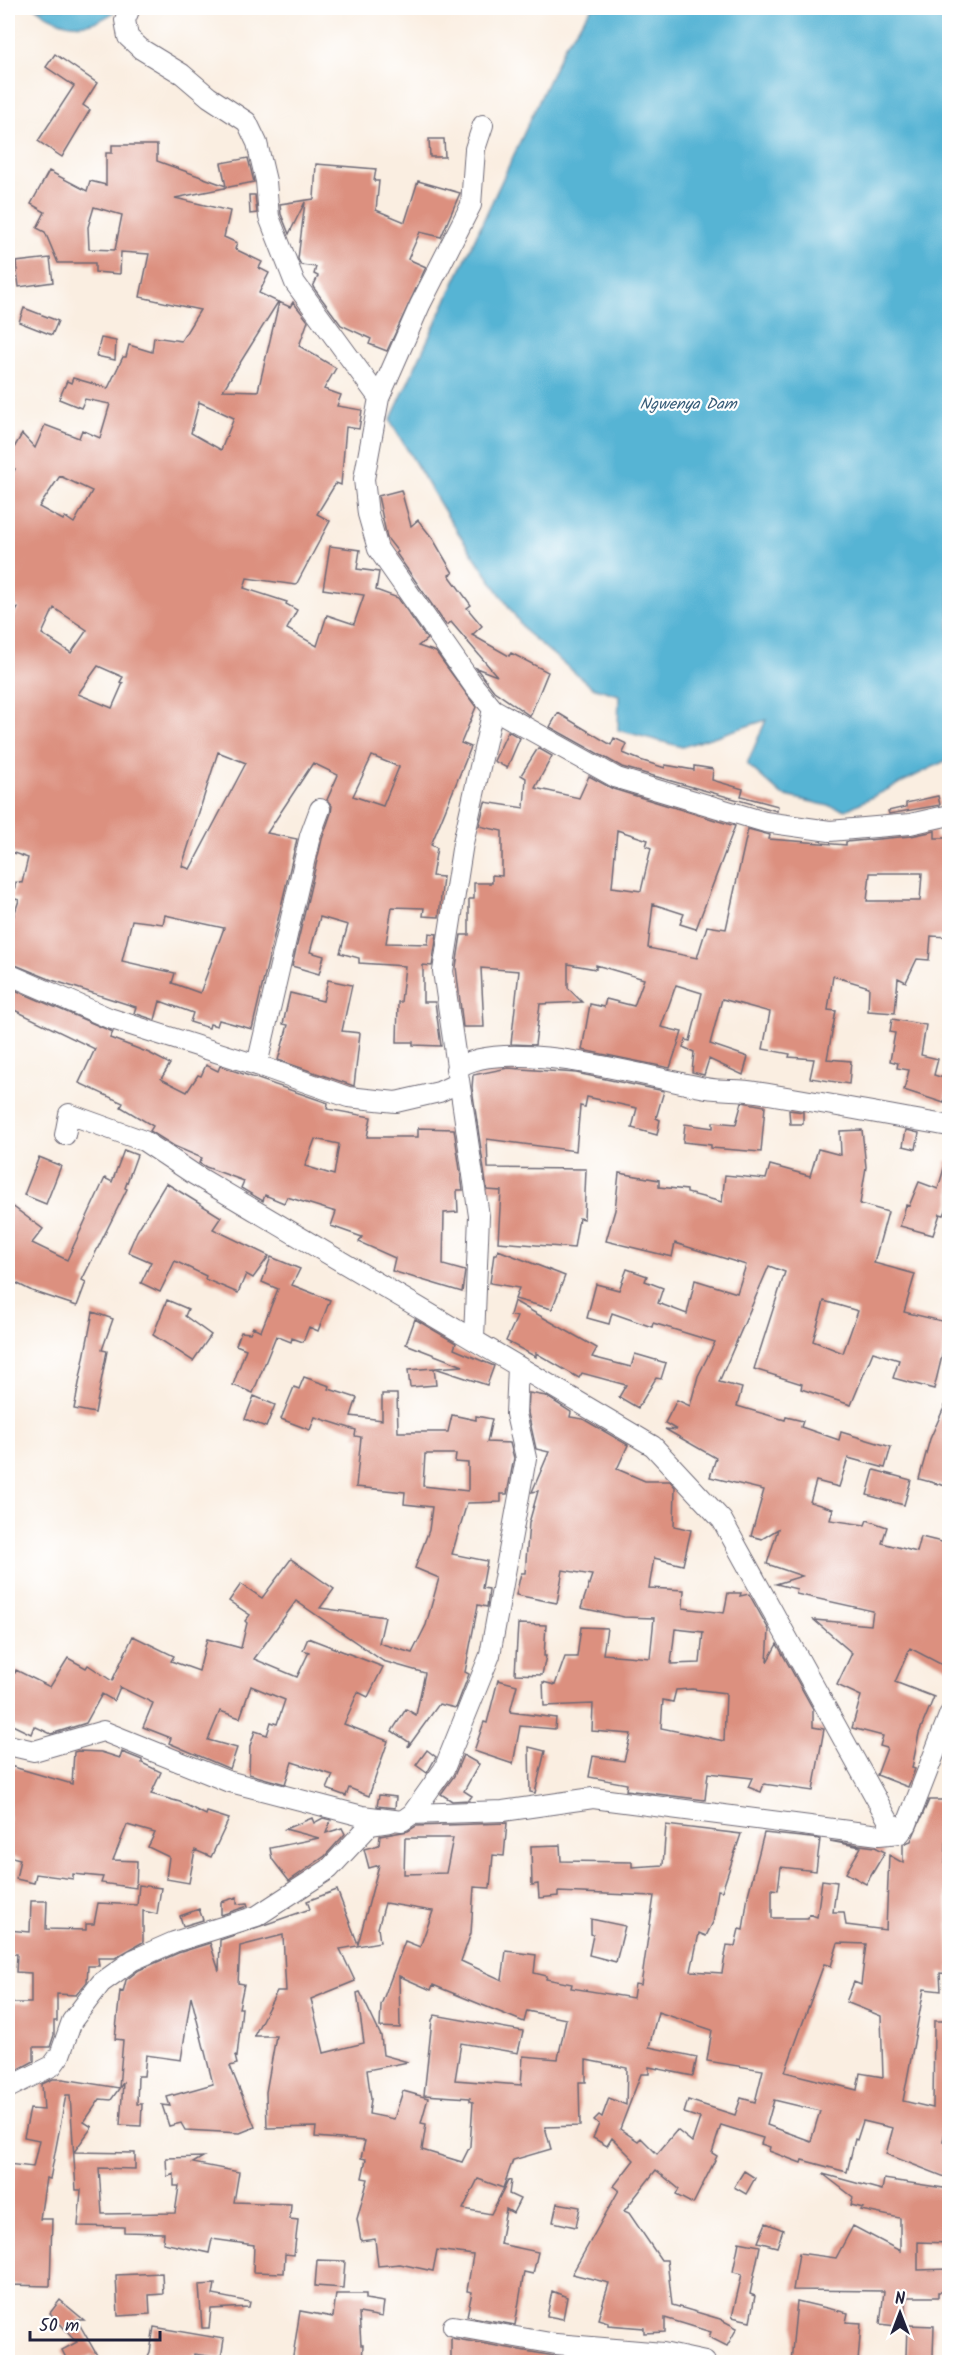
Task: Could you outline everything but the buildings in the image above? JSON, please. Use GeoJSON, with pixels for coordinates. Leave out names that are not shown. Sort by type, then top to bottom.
{"type":"FeatureCollection","features":[{"type":"Feature","properties":{"kind":"street"},"geometry":{"type":"LineString","coordinates":[[130,8],[125,20],[128,36],[134,43],[182,74],[209,97],[247,122],[257,143],[266,181],[269,217],[295,283],[379,398]]}},
{"type":"Feature","properties":{"kind":"street"},"geometry":{"type":"LineString","coordinates":[[483,124],[475,149],[471,205],[420,305],[379,398],[364,480],[368,514],[378,549],[474,686],[493,709],[617,778],[765,822],[830,831],[910,824],[950,815]]}},
{"type":"Feature","properties":{"kind":"street"},"geometry":{"type":"LineString","coordinates":[[474,1338],[479,1216],[442,971],[463,843],[493,709]]}},
{"type":"Feature","properties":{"kind":"street"},"geometry":{"type":"LineString","coordinates":[[257,1065],[310,836],[320,809]]}},
{"type":"Feature","properties":{"kind":"street"},"geometry":{"type":"LineString","coordinates":[[8,974],[109,1018],[257,1065],[300,1082],[357,1098],[396,1102],[440,1092],[457,1076],[465,1062],[512,1056],[582,1063],[707,1088],[755,1092],[950,1126]]}},
{"type":"Feature","properties":{"kind":"street"},"geometry":{"type":"LineString","coordinates":[[66,1135],[69,1114],[144,1141],[205,1181],[474,1338],[653,1446],[722,1520],[888,1820],[900,1833]]}},
{"type":"Feature","properties":{"kind":"street"},"geometry":{"type":"LineString","coordinates":[[8,2088],[51,2066],[60,2055],[72,2021],[101,1983],[133,1960],[174,1942],[257,1916],[329,1869],[370,1826],[407,1817],[444,1769],[490,1655],[526,1458],[516,1414],[518,1366]]}},
{"type":"Feature","properties":{"kind":"street"},"geometry":{"type":"LineString","coordinates":[[8,1746],[34,1751],[103,1731],[227,1781],[362,1816],[407,1817],[503,1811],[593,1798],[879,1835],[900,1833],[908,1824],[950,1713]]}},
{"type":"Feature","properties":{"kind":"street"},"geometry":{"type":"LineString","coordinates":[[453,2326],[556,2344],[652,2351],[705,2362]]}},
{"type":"Feature","properties":{"kind":"water"},"geometry":{"type":"Polygon","coordinates":[[[36,8],[119,8],[98,21],[78,24],[57,20],[36,8]]]}},
{"type":"Feature","properties":{"kind":"water","name":"Ngwenya Dam"},"geometry":{"type":"Polygon","coordinates":[[[592,8],[949,8],[949,759],[846,810],[782,795],[747,764],[766,720],[682,747],[618,730],[619,695],[592,687],[526,632],[451,522],[390,421],[565,45],[592,8]]]}}]}
